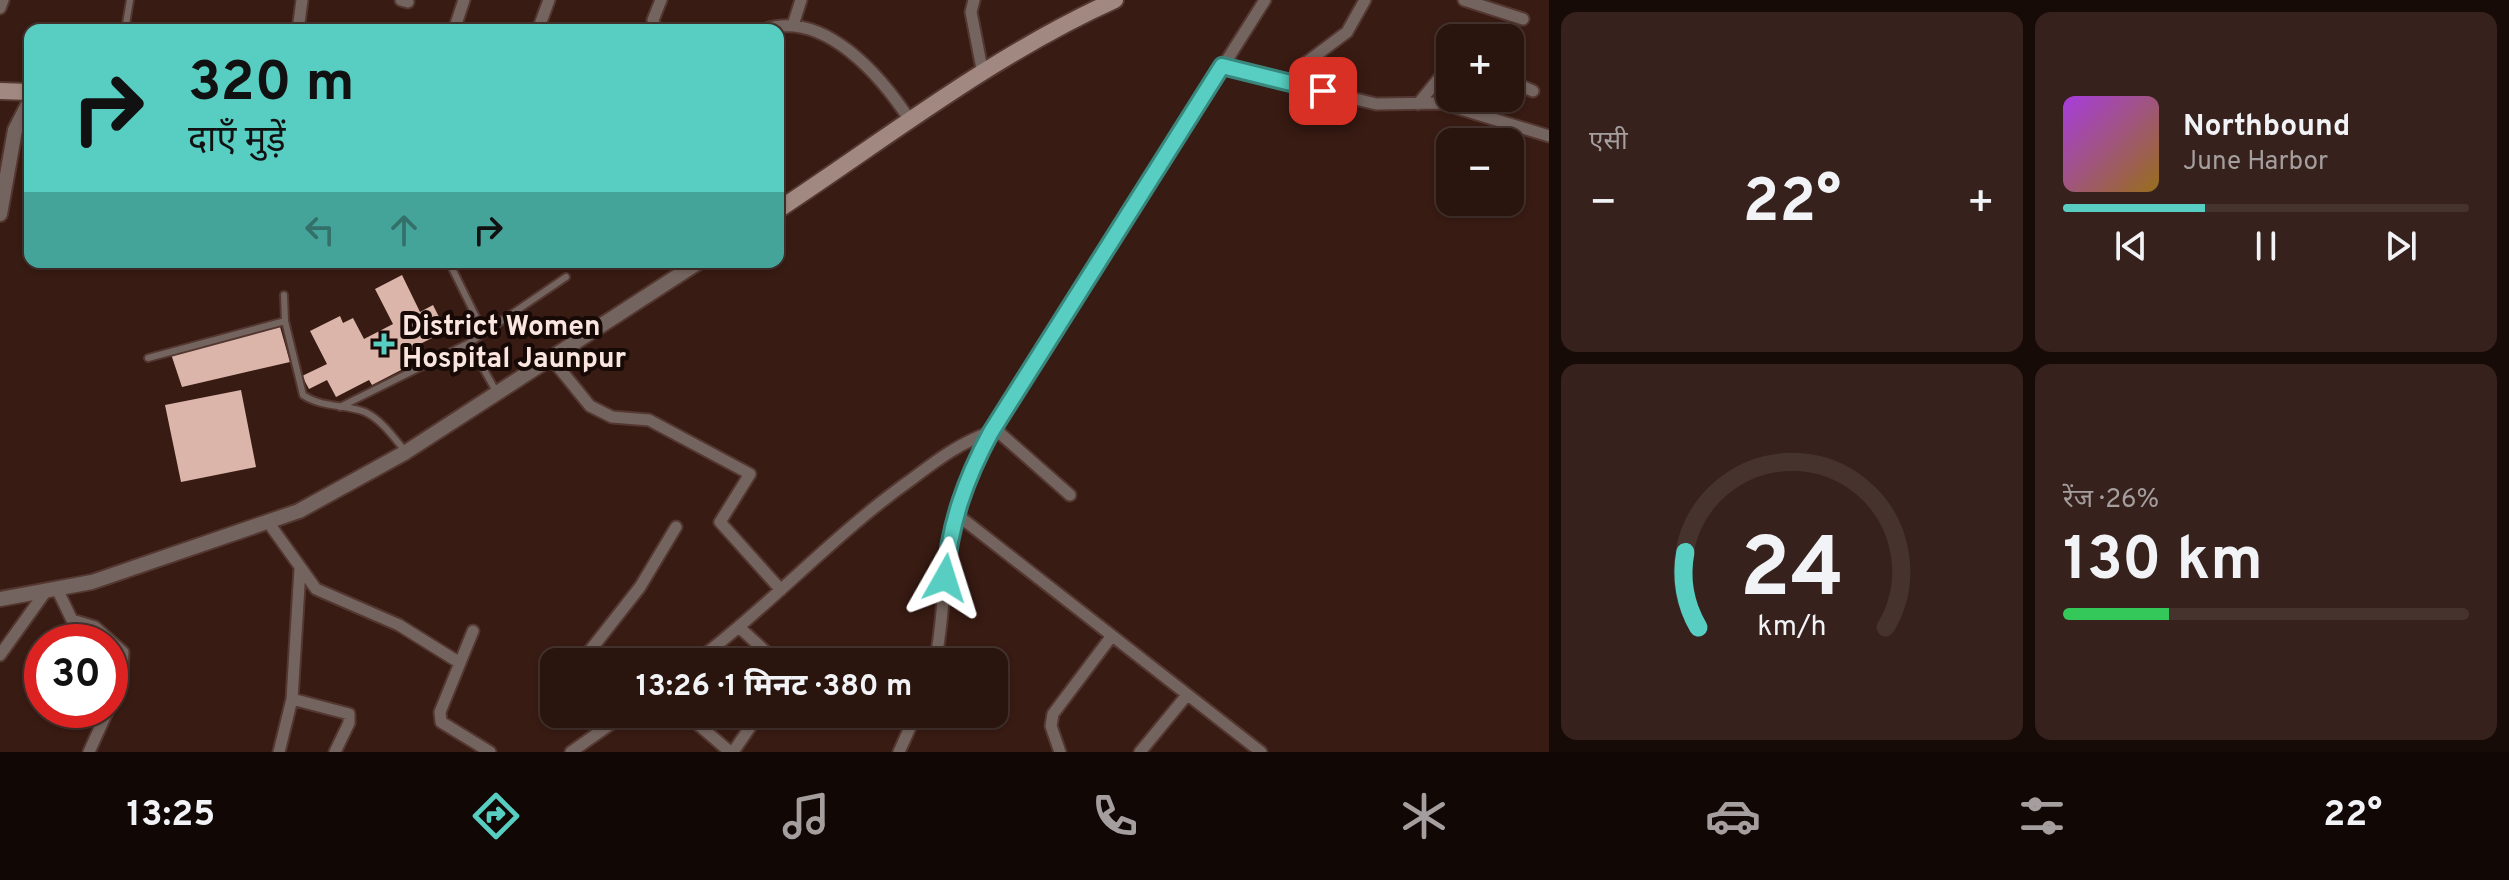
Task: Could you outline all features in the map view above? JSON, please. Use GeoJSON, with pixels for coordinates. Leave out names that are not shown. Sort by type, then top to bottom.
{"type":"FeatureCollection","features":[{"type":"Feature","properties":{"kind":"main road"},"geometry":{"type":"LineString","coordinates":[[784,206],[983,74],[1070,20],[1115,0]]}},
{"type":"Feature","properties":{"kind":"main road"},"geometry":{"type":"LineString","coordinates":[[0,91],[24,92]]}},
{"type":"Feature","properties":{"kind":"street"},"geometry":{"type":"LineString","coordinates":[[0,8],[3,0]]}},
{"type":"Feature","properties":{"kind":"street"},"geometry":{"type":"LineString","coordinates":[[299,24],[302,0]]}},
{"type":"Feature","properties":{"kind":"street"},"geometry":{"type":"LineString","coordinates":[[456,24],[464,0]]}},
{"type":"Feature","properties":{"kind":"street"},"geometry":{"type":"LineString","coordinates":[[540,24],[549,0]]}},
{"type":"Feature","properties":{"kind":"street"},"geometry":{"type":"LineString","coordinates":[[654,24],[661,0]]}},
{"type":"Feature","properties":{"kind":"street"},"geometry":{"type":"LineString","coordinates":[[793,25],[801,0]]}},
{"type":"Feature","properties":{"kind":"street"},"geometry":{"type":"LineString","coordinates":[[974,0],[971,12],[983,74]]}},
{"type":"Feature","properties":{"kind":"street"},"geometry":{"type":"LineString","coordinates":[[938,648],[943,626],[949,535],[969,473],[992,430],[1265,0]]}},
{"type":"Feature","properties":{"kind":"street"},"geometry":{"type":"LineString","coordinates":[[1297,85],[1307,62],[1347,32],[1365,0]]}},
{"type":"Feature","properties":{"kind":"street"},"geometry":{"type":"LineString","coordinates":[[1464,0],[1523,19]]}},
{"type":"Feature","properties":{"kind":"street"},"geometry":{"type":"LineString","coordinates":[[784,26],[793,25],[830,40],[872,69],[911,122]]}},
{"type":"Feature","properties":{"kind":"street"},"geometry":{"type":"LineString","coordinates":[[1222,66],[1376,104],[1441,103],[1549,136]]}},
{"type":"Feature","properties":{"kind":"street"},"geometry":{"type":"LineString","coordinates":[[1418,104],[1436,82]]}},
{"type":"Feature","properties":{"kind":"street"},"geometry":{"type":"LineString","coordinates":[[1524,87],[1533,91]]}},
{"type":"Feature","properties":{"kind":"street"},"geometry":{"type":"LineString","coordinates":[[0,214],[15,130],[24,113]]}},
{"type":"Feature","properties":{"kind":"street"},"geometry":{"type":"LineString","coordinates":[[0,599],[92,582],[299,511],[406,452],[690,268]]}},
{"type":"Feature","properties":{"kind":"street"},"geometry":{"type":"LineString","coordinates":[[551,358],[590,406],[612,417],[649,420],[750,474],[720,522],[781,590]]}},
{"type":"Feature","properties":{"kind":"street"},"geometry":{"type":"LineString","coordinates":[[992,430],[1070,495]]}},
{"type":"Feature","properties":{"kind":"street"},"geometry":{"type":"LineString","coordinates":[[714,648],[898,488],[957,446],[992,430]]}},
{"type":"Feature","properties":{"kind":"street"},"geometry":{"type":"LineString","coordinates":[[955,513],[1261,752]]}},
{"type":"Feature","properties":{"kind":"street"},"geometry":{"type":"LineString","coordinates":[[268,522],[300,569],[324,595],[399,625],[460,663]]}},
{"type":"Feature","properties":{"kind":"street"},"geometry":{"type":"LineString","coordinates":[[592,648],[640,587],[676,527]]}},
{"type":"Feature","properties":{"kind":"street"},"geometry":{"type":"LineString","coordinates":[[279,752],[292,699],[300,569]]}},
{"type":"Feature","properties":{"kind":"street"},"geometry":{"type":"LineString","coordinates":[[0,655],[52,590]]}},
{"type":"Feature","properties":{"kind":"street"},"geometry":{"type":"LineString","coordinates":[[52,590],[72,620],[85,624]]}},
{"type":"Feature","properties":{"kind":"street"},"geometry":{"type":"LineString","coordinates":[[740,628],[762,648]]}},
{"type":"Feature","properties":{"kind":"street"},"geometry":{"type":"LineString","coordinates":[[473,631],[440,712],[441,722],[490,752]]}},
{"type":"Feature","properties":{"kind":"street"},"geometry":{"type":"LineString","coordinates":[[1060,752],[1051,726],[1053,714],[1111,637]]}},
{"type":"Feature","properties":{"kind":"street"},"geometry":{"type":"LineString","coordinates":[[1140,752],[1187,695]]}},
{"type":"Feature","properties":{"kind":"street"},"geometry":{"type":"LineString","coordinates":[[292,699],[349,714],[349,723],[335,752]]}},
{"type":"Feature","properties":{"kind":"street"},"geometry":{"type":"LineString","coordinates":[[89,752],[100,728]]}},
{"type":"Feature","properties":{"kind":"street"},"geometry":{"type":"LineString","coordinates":[[571,752],[604,728]]}},
{"type":"Feature","properties":{"kind":"street"},"geometry":{"type":"LineString","coordinates":[[703,728],[731,752],[749,728]]}},
{"type":"Feature","properties":{"kind":"street"},"geometry":{"type":"LineString","coordinates":[[899,752],[910,728]]}},
{"type":"Feature","properties":{"kind":"lane"},"geometry":{"type":"LineString","coordinates":[[126,24],[130,0]]}},
{"type":"Feature","properties":{"kind":"lane"},"geometry":{"type":"LineString","coordinates":[[452,268],[484,333]]}},
{"type":"Feature","properties":{"kind":"lane"},"geometry":{"type":"LineString","coordinates":[[340,407],[469,343],[566,277]]}},
{"type":"Feature","properties":{"kind":"lane"},"geometry":{"type":"LineString","coordinates":[[284,295],[285,321],[303,395],[321,404],[363,411],[378,420],[406,452]]}},
{"type":"Feature","properties":{"kind":"lane"},"geometry":{"type":"LineString","coordinates":[[148,358],[285,321]]}},
{"type":"Feature","properties":{"kind":"lane"},"geometry":{"type":"LineString","coordinates":[[469,343],[497,393]]}},
{"type":"Feature","properties":{"kind":"building"},"geometry":{"type":"Polygon","coordinates":[[[402,275],[420,312],[433,305],[446,331],[414,347],[419,357],[372,385],[369,380],[336,397],[327,380],[309,389],[302,376],[327,364],[310,331],[340,316],[343,323],[353,318],[364,339],[393,324],[375,289],[402,275]]]}},
{"type":"Feature","properties":{"kind":"building"},"geometry":{"type":"Polygon","coordinates":[[[280,327],[290,362],[182,387],[171,354],[280,327]]]}},
{"type":"Feature","properties":{"kind":"building"},"geometry":{"type":"Polygon","coordinates":[[[241,390],[256,467],[181,482],[165,405],[241,390]]]}},
{"type":"Feature","properties":{"kind":"place","name":"District Women Hospital Jaunpur"},"geometry":{"type":"Point","coordinates":[384,344]}},
{"type":"Feature","properties":{"kind":"route"},"geometry":{"type":"LineString","coordinates":[[945,578],[949,535],[955,513],[969,473],[991,432],[1222,66],[1323,91]]}}]}
